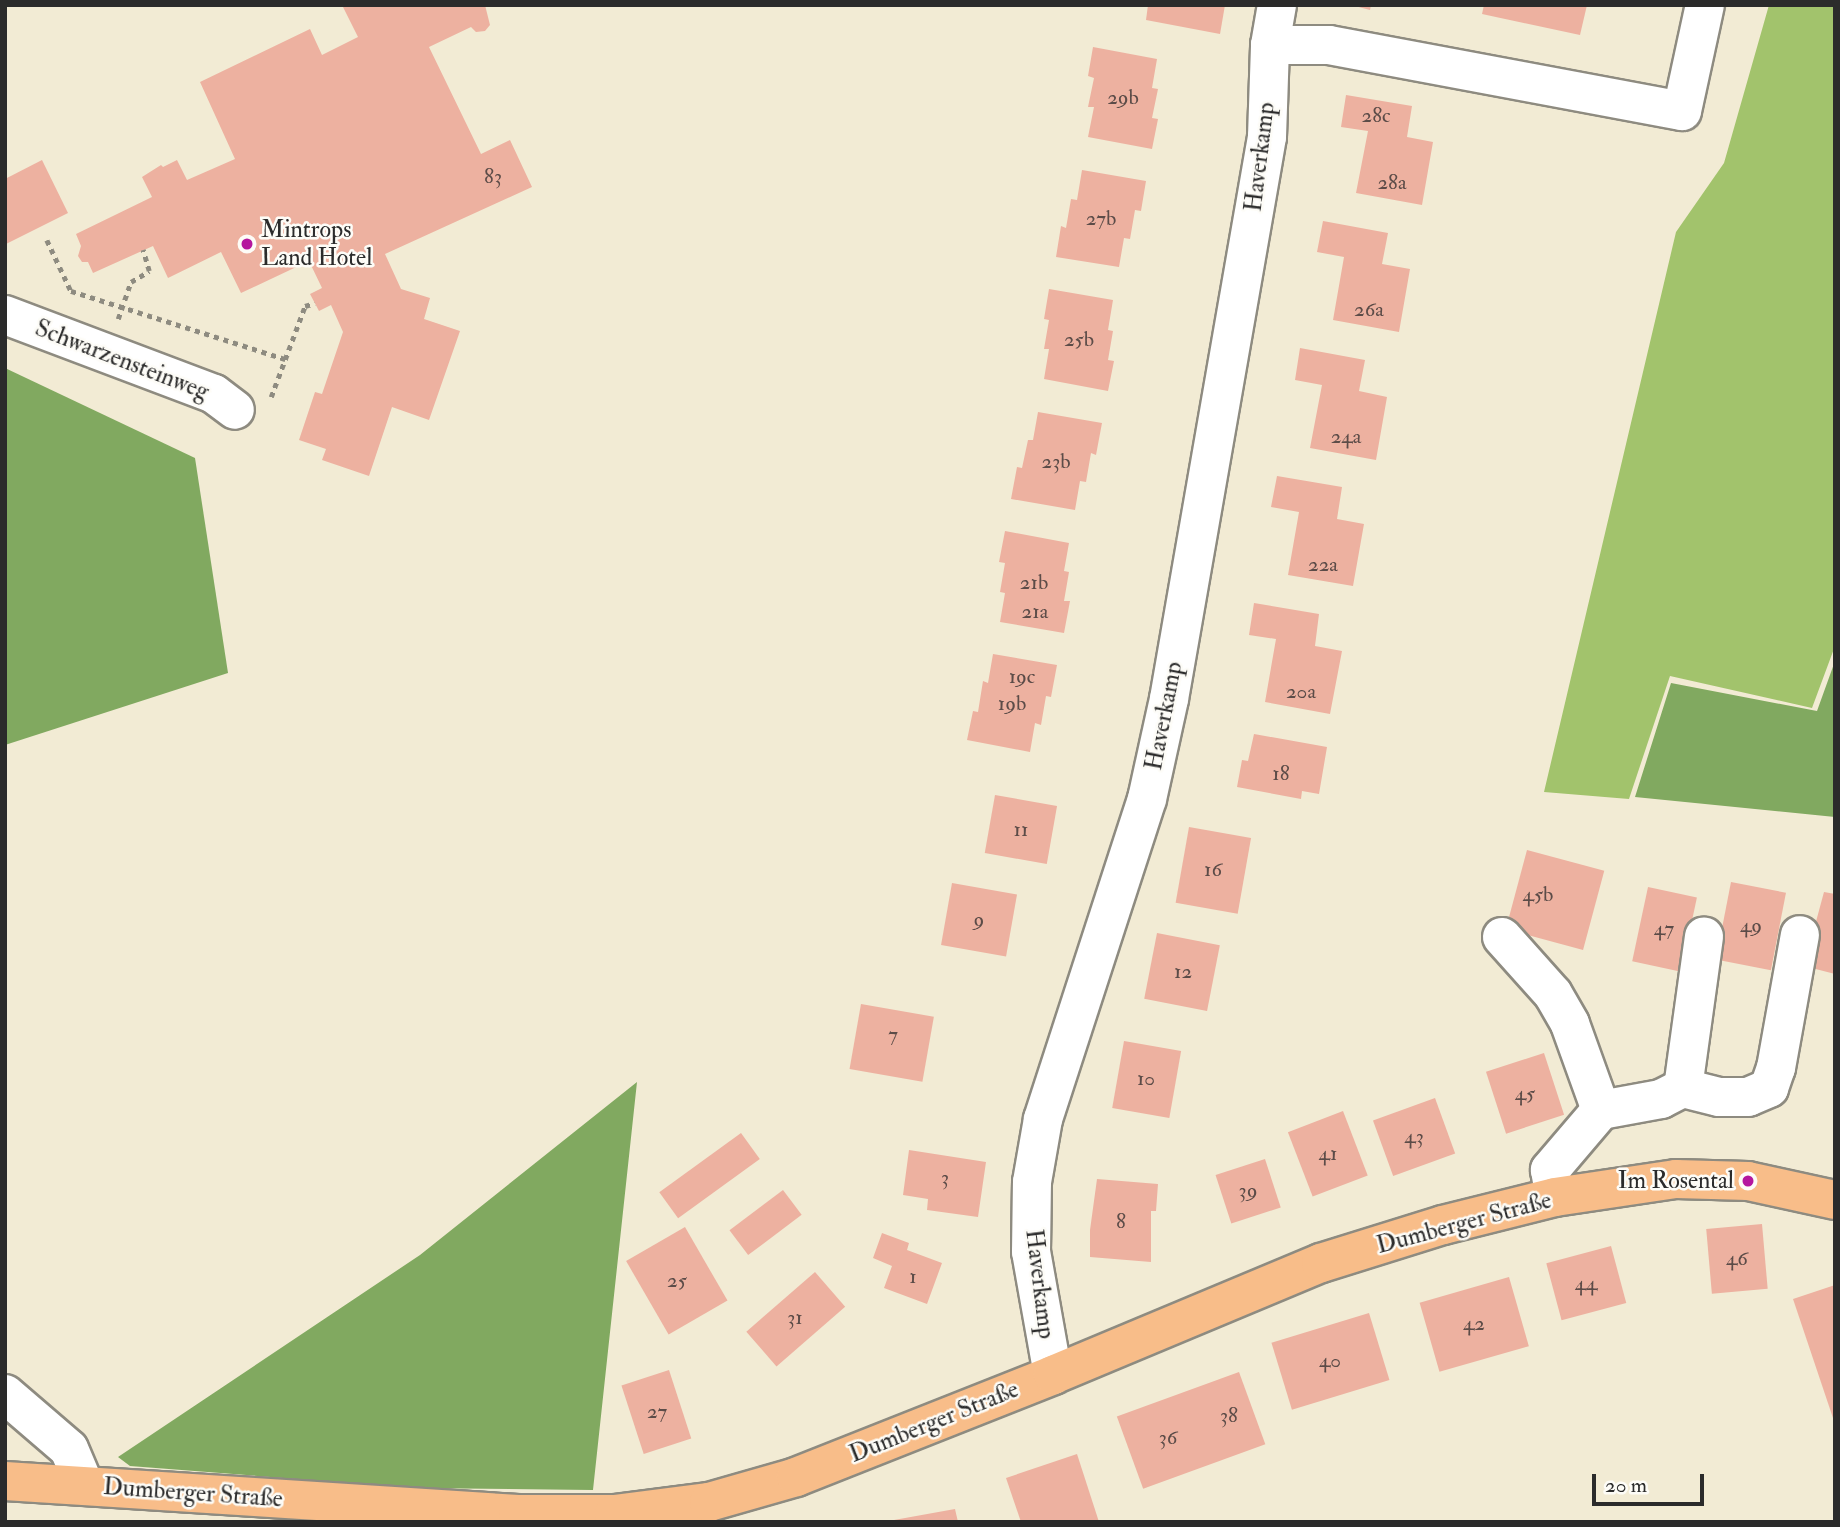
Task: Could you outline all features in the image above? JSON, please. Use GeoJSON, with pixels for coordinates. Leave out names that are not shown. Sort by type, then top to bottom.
{"type":"FeatureCollection","features":[{"type":"Feature","properties":{"kind":"main road","name":"Dumberger Straße"},"geometry":{"type":"LineString","coordinates":[[5,1481],[426,1510],[614,1514],[709,1502],[796,1477],[1053,1375],[1321,1263],[1443,1225],[1555,1197],[1676,1179],[1748,1181],[1835,1200]]}},
{"type":"Feature","properties":{"kind":"street","name":"Haverkamp"},"geometry":{"type":"LineString","coordinates":[[1053,1375],[1031,1252],[1032,1182],[1043,1119],[1147,799],[1166,712],[1267,137],[1270,45],[1277,5]]}},
{"type":"Feature","properties":{"kind":"street"},"geometry":{"type":"LineString","coordinates":[[1270,45],[1329,46],[1682,111],[1705,5]]}},
{"type":"Feature","properties":{"kind":"street","name":"Schwarzensteinweg"},"geometry":{"type":"LineString","coordinates":[[5,315],[214,394],[236,410]]}},
{"type":"Feature","properties":{"kind":"street"},"geometry":{"type":"LineString","coordinates":[[1555,1197],[1550,1170],[1601,1110],[1661,1099],[1683,1088],[1719,1097],[1748,1097],[1769,1088],[1776,1068],[1800,935]]}},
{"type":"Feature","properties":{"kind":"street"},"geometry":{"type":"LineString","coordinates":[[1683,1088],[1704,936]]}},
{"type":"Feature","properties":{"kind":"street"},"geometry":{"type":"LineString","coordinates":[[1503,937],[1553,994],[1570,1024],[1601,1110]]}},
{"type":"Feature","properties":{"kind":"street"},"geometry":{"type":"LineString","coordinates":[[5,1394],[69,1449],[84,1485]]}},
{"type":"Feature","properties":{"kind":"path"},"geometry":{"type":"LineString","coordinates":[[47,240],[71,291],[285,359]]}},
{"type":"Feature","properties":{"kind":"path"},"geometry":{"type":"LineString","coordinates":[[107,353],[131,282],[149,271],[143,250]]}},
{"type":"Feature","properties":{"kind":"path"},"geometry":{"type":"LineString","coordinates":[[236,410],[270,399],[305,306],[314,303]]}},
{"type":"Feature","properties":{"kind":"green space"},"geometry":{"type":"Polygon","coordinates":[[[1769,5],[1835,5],[1835,646],[1812,708],[1670,676],[1629,799],[1544,792],[1676,232],[1724,163],[1769,5]]]}},
{"type":"Feature","properties":{"kind":"green space"},"geometry":{"type":"Polygon","coordinates":[[[5,368],[195,458],[228,673],[5,745],[5,368]]]}},
{"type":"Feature","properties":{"kind":"green space"},"geometry":{"type":"Polygon","coordinates":[[[1835,661],[1835,817],[1635,797],[1671,683],[1817,711],[1835,661]]]}},
{"type":"Feature","properties":{"kind":"green space"},"geometry":{"type":"Polygon","coordinates":[[[637,1082],[593,1490],[411,1488],[130,1466],[118,1457],[420,1255],[637,1082]]]}},
{"type":"Feature","properties":{"kind":"building"},"geometry":{"type":"Polygon","coordinates":[[[342,5],[485,5],[490,25],[485,31],[476,32],[471,27],[429,47],[481,154],[510,140],[532,187],[385,254],[401,289],[430,298],[424,319],[460,331],[429,420],[392,407],[369,476],[322,460],[326,449],[299,440],[315,392],[322,394],[343,332],[331,305],[319,311],[310,294],[322,288],[309,261],[241,293],[221,252],[168,278],[153,246],[93,273],[88,262],[82,262],[78,256],[81,246],[76,234],[152,197],[142,177],[161,165],[163,167],[177,160],[187,180],[235,159],[200,82],[310,29],[322,55],[358,37],[342,5]]]}},
{"type":"Feature","properties":{"kind":"building"},"geometry":{"type":"Polygon","coordinates":[[[1148,5],[1225,5],[1220,34],[1146,20],[1148,5]]]}},
{"type":"Feature","properties":{"kind":"building"},"geometry":{"type":"Polygon","coordinates":[[[1351,5],[1371,5],[1370,10],[1351,5]]]}},
{"type":"Feature","properties":{"kind":"building"},"geometry":{"type":"Polygon","coordinates":[[[1484,5],[1587,5],[1580,35],[1482,14],[1484,5]]]}},
{"type":"Feature","properties":{"kind":"building"},"geometry":{"type":"Polygon","coordinates":[[[1093,47],[1157,59],[1152,88],[1158,89],[1152,118],[1158,119],[1152,149],[1088,137],[1094,107],[1088,107],[1094,78],[1088,76],[1093,47]]]}},
{"type":"Feature","properties":{"kind":"building"},"geometry":{"type":"Polygon","coordinates":[[[1346,95],[1412,106],[1407,137],[1433,142],[1422,205],[1356,193],[1368,131],[1341,127],[1346,95]]]}},
{"type":"Feature","properties":{"kind":"building"},"geometry":{"type":"Polygon","coordinates":[[[42,160],[68,213],[6,244],[5,179],[42,160]]]}},
{"type":"Feature","properties":{"kind":"building"},"geometry":{"type":"Polygon","coordinates":[[[1082,170],[1146,181],[1141,211],[1135,210],[1130,239],[1124,238],[1119,267],[1056,257],[1061,226],[1066,228],[1071,199],[1077,200],[1082,170]]]}},
{"type":"Feature","properties":{"kind":"building"},"geometry":{"type":"Polygon","coordinates":[[[1323,221],[1388,233],[1382,264],[1410,269],[1399,332],[1333,320],[1344,257],[1317,252],[1323,221]]]}},
{"type":"Feature","properties":{"kind":"building"},"geometry":{"type":"Polygon","coordinates":[[[1049,289],[1113,300],[1108,330],[1113,331],[1108,360],[1114,361],[1108,391],[1044,379],[1049,349],[1044,349],[1049,320],[1044,319],[1049,289]]]}},
{"type":"Feature","properties":{"kind":"building"},"geometry":{"type":"Polygon","coordinates":[[[1300,348],[1365,360],[1359,391],[1387,397],[1376,460],[1310,448],[1322,385],[1295,380],[1300,348]]]}},
{"type":"Feature","properties":{"kind":"building"},"geometry":{"type":"Polygon","coordinates":[[[1038,412],[1102,423],[1096,455],[1091,453],[1086,482],[1080,481],[1075,510],[1011,499],[1017,467],[1022,468],[1028,440],[1033,440],[1038,412]]]}},
{"type":"Feature","properties":{"kind":"building"},"geometry":{"type":"Polygon","coordinates":[[[1277,476],[1342,487],[1337,519],[1364,524],[1353,586],[1288,575],[1299,512],[1271,507],[1277,476]]]}},
{"type":"Feature","properties":{"kind":"building"},"geometry":{"type":"Polygon","coordinates":[[[1005,531],[1069,543],[1064,571],[1069,572],[1064,601],[1070,601],[1064,633],[1000,622],[1005,593],[1000,592],[1005,563],[999,562],[1005,531]]]}},
{"type":"Feature","properties":{"kind":"building"},"geometry":{"type":"Polygon","coordinates":[[[1254,603],[1319,614],[1315,646],[1342,651],[1330,714],[1265,702],[1276,639],[1249,635],[1254,603]]]}},
{"type":"Feature","properties":{"kind":"building"},"geometry":{"type":"Polygon","coordinates":[[[993,654],[1057,665],[1051,697],[1046,696],[1041,725],[1035,723],[1030,752],[967,740],[973,711],[978,712],[983,681],[988,683],[993,654]]]}},
{"type":"Feature","properties":{"kind":"building"},"geometry":{"type":"Polygon","coordinates":[[[1254,734],[1327,747],[1319,794],[1302,791],[1301,799],[1237,787],[1242,760],[1248,761],[1254,734]]]}},
{"type":"Feature","properties":{"kind":"building"},"geometry":{"type":"Polygon","coordinates":[[[995,795],[1057,806],[1047,864],[985,853],[995,795]]]}},
{"type":"Feature","properties":{"kind":"building"},"geometry":{"type":"Polygon","coordinates":[[[1189,827],[1251,838],[1238,914],[1176,903],[1189,827]]]}},
{"type":"Feature","properties":{"kind":"building"},"geometry":{"type":"Polygon","coordinates":[[[1527,850],[1604,871],[1583,950],[1506,929],[1527,850]]]}},
{"type":"Feature","properties":{"kind":"building"},"geometry":{"type":"Polygon","coordinates":[[[1731,882],[1786,893],[1771,970],[1716,960],[1731,882]]]}},
{"type":"Feature","properties":{"kind":"building"},"geometry":{"type":"Polygon","coordinates":[[[952,883],[1017,894],[1006,957],[941,945],[952,883]]]}},
{"type":"Feature","properties":{"kind":"building"},"geometry":{"type":"Polygon","coordinates":[[[1648,887],[1697,897],[1681,972],[1632,961],[1648,887]]]}},
{"type":"Feature","properties":{"kind":"building"},"geometry":{"type":"Polygon","coordinates":[[[1824,892],[1835,894],[1835,974],[1804,966],[1824,892]]]}},
{"type":"Feature","properties":{"kind":"building"},"geometry":{"type":"Polygon","coordinates":[[[1157,933],[1220,945],[1207,1011],[1144,999],[1157,933]]]}},
{"type":"Feature","properties":{"kind":"building"},"geometry":{"type":"Polygon","coordinates":[[[861,1004],[934,1017],[922,1082],[850,1069],[861,1004]]]}},
{"type":"Feature","properties":{"kind":"building"},"geometry":{"type":"Polygon","coordinates":[[[1124,1041],[1181,1051],[1169,1118],[1112,1108],[1124,1041]]]}},
{"type":"Feature","properties":{"kind":"building"},"geometry":{"type":"Polygon","coordinates":[[[1544,1053],[1564,1115],[1506,1134],[1486,1072],[1544,1053]]]}},
{"type":"Feature","properties":{"kind":"building"},"geometry":{"type":"Polygon","coordinates":[[[1435,1098],[1455,1153],[1393,1176],[1373,1121],[1435,1098]]]}},
{"type":"Feature","properties":{"kind":"building"},"geometry":{"type":"Polygon","coordinates":[[[1343,1111],[1368,1175],[1313,1197],[1288,1132],[1343,1111]]]}},
{"type":"Feature","properties":{"kind":"building"},"geometry":{"type":"Polygon","coordinates":[[[741,1133],[760,1159],[678,1218],[659,1192],[741,1133]]]}},
{"type":"Feature","properties":{"kind":"building"},"geometry":{"type":"Polygon","coordinates":[[[909,1150],[986,1162],[978,1217],[927,1210],[928,1199],[903,1195],[909,1150]]]}},
{"type":"Feature","properties":{"kind":"building"},"geometry":{"type":"Polygon","coordinates":[[[1265,1159],[1281,1208],[1231,1224],[1216,1175],[1265,1159]]]}},
{"type":"Feature","properties":{"kind":"building"},"geometry":{"type":"Polygon","coordinates":[[[1097,1179],[1158,1184],[1156,1211],[1151,1211],[1151,1262],[1090,1257],[1090,1230],[1097,1179]]]}},
{"type":"Feature","properties":{"kind":"building"},"geometry":{"type":"Polygon","coordinates":[[[783,1190],[802,1215],[748,1255],[729,1230],[783,1190]]]}},
{"type":"Feature","properties":{"kind":"building"},"geometry":{"type":"Polygon","coordinates":[[[1762,1224],[1768,1289],[1712,1294],[1706,1229],[1762,1224]]]}},
{"type":"Feature","properties":{"kind":"building"},"geometry":{"type":"Polygon","coordinates":[[[685,1227],[728,1301],[669,1335],[626,1261],[685,1227]]]}},
{"type":"Feature","properties":{"kind":"building"},"geometry":{"type":"Polygon","coordinates":[[[882,1233],[909,1243],[907,1250],[942,1263],[927,1304],[884,1288],[892,1266],[873,1258],[882,1233]]]}},
{"type":"Feature","properties":{"kind":"building"},"geometry":{"type":"Polygon","coordinates":[[[1611,1246],[1626,1303],[1562,1320],[1546,1263],[1611,1246]]]}},
{"type":"Feature","properties":{"kind":"building"},"geometry":{"type":"Polygon","coordinates":[[[815,1272],[845,1307],[777,1366],[746,1332],[815,1272]]]}},
{"type":"Feature","properties":{"kind":"building"},"geometry":{"type":"Polygon","coordinates":[[[1509,1277],[1529,1346],[1439,1372],[1420,1303],[1509,1277]]]}},
{"type":"Feature","properties":{"kind":"building"},"geometry":{"type":"Polygon","coordinates":[[[1835,1285],[1835,1421],[1834,1421],[1793,1299],[1835,1285]]]}},
{"type":"Feature","properties":{"kind":"building"},"geometry":{"type":"Polygon","coordinates":[[[1369,1313],[1389,1380],[1292,1410],[1271,1343],[1369,1313]]]}},
{"type":"Feature","properties":{"kind":"building"},"geometry":{"type":"Polygon","coordinates":[[[669,1370],[691,1438],[644,1454],[621,1385],[669,1370]]]}},
{"type":"Feature","properties":{"kind":"building"},"geometry":{"type":"Polygon","coordinates":[[[1239,1372],[1265,1444],[1143,1489],[1117,1416],[1239,1372]]]}},
{"type":"Feature","properties":{"kind":"building"},"geometry":{"type":"Polygon","coordinates":[[[1077,1454],[1099,1522],[1021,1522],[1006,1478],[1077,1454]]]}},
{"type":"Feature","properties":{"kind":"building"},"geometry":{"type":"Polygon","coordinates":[[[955,1509],[958,1522],[894,1520],[955,1509]]]}},
{"type":"Feature","properties":{"kind":"place","name":"Mintrops Land Hotel"},"geometry":{"type":"Point","coordinates":[247,244]}},
{"type":"Feature","properties":{"kind":"place","name":"Im Rosental"},"geometry":{"type":"Point","coordinates":[1748,1181]}}]}
